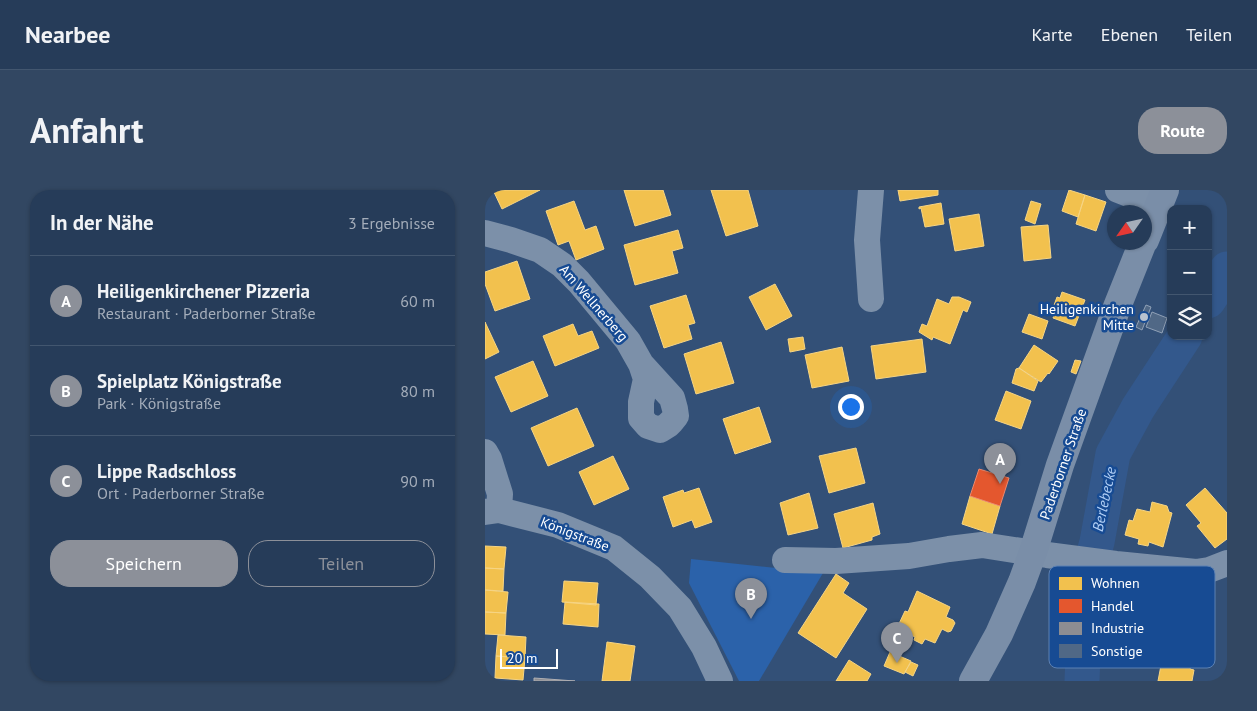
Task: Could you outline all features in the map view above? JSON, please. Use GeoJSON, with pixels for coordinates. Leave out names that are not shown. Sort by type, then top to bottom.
{"type":"FeatureCollection","features":[{"type":"Feature","properties":{"kind":"main road","name":"Paderborner Straße"},"geometry":{"type":"LineString","coordinates":[[1152,222],[1162,198]]}},
{"type":"Feature","properties":{"kind":"main road","name":"Paderborner Straße"},"geometry":{"type":"LineString","coordinates":[[973,681],[999,634],[1022,582],[1061,465],[1120,300],[1140,250]]}},
{"type":"Feature","properties":{"kind":"street"},"geometry":{"type":"LineString","coordinates":[[871,190],[867,240],[871,299]]}},
{"type":"Feature","properties":{"kind":"street"},"geometry":{"type":"LineString","coordinates":[[1118,190],[1162,198]]}},
{"type":"Feature","properties":{"kind":"street","name":"Am Wellnerberg"},"geometry":{"type":"LineString","coordinates":[[485,233],[540,250],[562,265],[579,282],[629,341],[646,378],[641,402],[641,418],[648,426],[660,430],[668,426],[676,416],[672,398],[641,364]]}},
{"type":"Feature","properties":{"kind":"street"},"geometry":{"type":"LineString","coordinates":[[485,452],[500,494],[492,511]]}},
{"type":"Feature","properties":{"kind":"street","name":"Königstraße"},"geometry":{"type":"LineString","coordinates":[[492,511],[558,525],[614,548],[650,577],[680,608],[704,647],[721,681]]}},
{"type":"Feature","properties":{"kind":"street"},"geometry":{"type":"LineString","coordinates":[[785,560],[837,561],[900,556],[982,545],[1136,566]]}},
{"type":"Feature","properties":{"kind":"street"},"geometry":{"type":"LineString","coordinates":[[1215,568],[1227,564]]}},
{"type":"Feature","properties":{"kind":"shaded area"},"geometry":{"type":"Polygon","coordinates":[[[691,559],[823,573],[759,681],[739,681],[689,583],[691,559]]]}},
{"type":"Feature","properties":{"kind":"building: Wohnen"},"geometry":{"type":"Polygon","coordinates":[[[493,190],[540,190],[502,209],[493,190]]]}},
{"type":"Feature","properties":{"kind":"building: Wohnen"},"geometry":{"type":"Polygon","coordinates":[[[624,190],[663,190],[671,215],[635,226],[624,190]]]}},
{"type":"Feature","properties":{"kind":"building: Wohnen"},"geometry":{"type":"Polygon","coordinates":[[[711,190],[748,190],[758,226],[726,236],[711,190]]]}},
{"type":"Feature","properties":{"kind":"building: Wohnen"},"geometry":{"type":"Polygon","coordinates":[[[898,190],[938,190],[938,195],[900,201],[898,190]]]}},
{"type":"Feature","properties":{"kind":"building: Wohnen"},"geometry":{"type":"Polygon","coordinates":[[[1069,190],[1085,195],[1078,217],[1062,211],[1069,190]]]}},
{"type":"Feature","properties":{"kind":"building: Wohnen"},"geometry":{"type":"Polygon","coordinates":[[[1085,195],[1106,202],[1096,231],[1076,224],[1085,195]]]}},
{"type":"Feature","properties":{"kind":"building: Wohnen"},"geometry":{"type":"Polygon","coordinates":[[[574,201],[585,230],[596,226],[604,249],[576,260],[569,241],[558,245],[546,211],[574,201]]]}},
{"type":"Feature","properties":{"kind":"building: Wohnen"},"geometry":{"type":"Polygon","coordinates":[[[1031,201],[1041,204],[1035,224],[1025,220],[1031,201]]]}},
{"type":"Feature","properties":{"kind":"building: Wohnen"},"geometry":{"type":"Polygon","coordinates":[[[941,203],[944,224],[925,227],[921,208],[919,209],[919,207],[941,203]]]}},
{"type":"Feature","properties":{"kind":"building: Wohnen"},"geometry":{"type":"Polygon","coordinates":[[[979,214],[984,246],[955,251],[949,219],[979,214]]]}},
{"type":"Feature","properties":{"kind":"building: Wohnen"},"geometry":{"type":"Polygon","coordinates":[[[1048,225],[1051,258],[1024,261],[1021,227],[1048,225]]]}},
{"type":"Feature","properties":{"kind":"building: Wohnen"},"geometry":{"type":"Polygon","coordinates":[[[678,230],[683,248],[672,251],[678,273],[635,285],[624,245],[678,230]]]}},
{"type":"Feature","properties":{"kind":"building: Wohnen"},"geometry":{"type":"Polygon","coordinates":[[[517,261],[530,299],[495,311],[485,284],[485,272],[517,261]]]}},
{"type":"Feature","properties":{"kind":"building: Wohnen"},"geometry":{"type":"Polygon","coordinates":[[[775,284],[792,316],[766,330],[749,297],[775,284]]]}},
{"type":"Feature","properties":{"kind":"building: Wohnen"},"geometry":{"type":"Polygon","coordinates":[[[1062,292],[1085,300],[1075,326],[1053,318],[1056,309],[1053,308],[1057,297],[1060,298],[1062,292]]]}},
{"type":"Feature","properties":{"kind":"building: Wohnen"},"geometry":{"type":"Polygon","coordinates":[[[686,295],[695,323],[688,325],[692,339],[664,348],[650,306],[686,295]]]}},
{"type":"Feature","properties":{"kind":"building: Wohnen"},"geometry":{"type":"Polygon","coordinates":[[[952,297],[959,297],[971,302],[967,312],[963,310],[950,344],[933,337],[932,340],[919,332],[922,324],[927,326],[937,299],[949,304],[952,297]]]}},
{"type":"Feature","properties":{"kind":"building: Wohnen"},"geometry":{"type":"Polygon","coordinates":[[[1029,314],[1048,321],[1042,339],[1022,332],[1029,314]]]}},
{"type":"Feature","properties":{"kind":"building: Wohnen"},"geometry":{"type":"Polygon","coordinates":[[[485,322],[499,352],[485,359],[485,322]]]}},
{"type":"Feature","properties":{"kind":"building: Wohnen"},"geometry":{"type":"Polygon","coordinates":[[[573,324],[578,336],[592,331],[599,348],[555,366],[543,336],[573,324]]]}},
{"type":"Feature","properties":{"kind":"building: Wohnen"},"geometry":{"type":"Polygon","coordinates":[[[803,337],[805,349],[790,352],[788,339],[803,337]]]}},
{"type":"Feature","properties":{"kind":"building: Wohnen"},"geometry":{"type":"Polygon","coordinates":[[[922,339],[926,372],[876,379],[871,346],[922,339]]]}},
{"type":"Feature","properties":{"kind":"building: Wohnen"},"geometry":{"type":"Polygon","coordinates":[[[721,342],[734,383],[696,394],[684,354],[721,342]]]}},
{"type":"Feature","properties":{"kind":"building: Wohnen"},"geometry":{"type":"Polygon","coordinates":[[[1034,345],[1058,361],[1041,382],[1019,368],[1034,345]]]}},
{"type":"Feature","properties":{"kind":"building: Wohnen"},"geometry":{"type":"Polygon","coordinates":[[[842,347],[849,381],[812,388],[805,355],[842,347]]]}},
{"type":"Feature","properties":{"kind":"building: Wohnen","name":"Heiligenkirchen Mitte"},"geometry":{"type":"Polygon","coordinates":[[[1075,360],[1081,361],[1076,374],[1071,372],[1075,360]]]}},
{"type":"Feature","properties":{"kind":"building: Wohnen"},"geometry":{"type":"Polygon","coordinates":[[[533,361],[548,396],[511,412],[495,377],[533,361]]]}},
{"type":"Feature","properties":{"kind":"building: Wohnen"},"geometry":{"type":"Polygon","coordinates":[[[1019,368],[1038,381],[1034,391],[1012,383],[1016,369],[1019,368]]]}},
{"type":"Feature","properties":{"kind":"building: Wohnen"},"geometry":{"type":"Polygon","coordinates":[[[1006,391],[1031,401],[1021,429],[995,420],[1006,391]]]}},
{"type":"Feature","properties":{"kind":"building: Wohnen"},"geometry":{"type":"Polygon","coordinates":[[[759,407],[771,442],[735,454],[723,419],[759,407]]]}},
{"type":"Feature","properties":{"kind":"building: Wohnen"},"geometry":{"type":"Polygon","coordinates":[[[577,408],[594,446],[548,466],[531,428],[577,408]]]}},
{"type":"Feature","properties":{"kind":"building: Wohnen"},"geometry":{"type":"Polygon","coordinates":[[[856,448],[865,483],[829,493],[819,456],[856,448]]]}},
{"type":"Feature","properties":{"kind":"building: Wohnen"},"geometry":{"type":"Polygon","coordinates":[[[613,456],[629,489],[594,505],[579,472],[613,456]]]}},
{"type":"Feature","properties":{"kind":"building: Wohnen"},"geometry":{"type":"Polygon","coordinates":[[[699,488],[712,522],[695,528],[692,520],[673,527],[663,497],[683,490],[684,493],[699,488]]]}},
{"type":"Feature","properties":{"kind":"building: Wohnen"},"geometry":{"type":"Polygon","coordinates":[[[1205,488],[1227,513],[1227,539],[1215,548],[1197,526],[1201,523],[1186,505],[1205,488]]]}},
{"type":"Feature","properties":{"kind":"building: Wohnen"},"geometry":{"type":"Polygon","coordinates":[[[809,493],[818,528],[788,535],[780,503],[809,493]]]}},
{"type":"Feature","properties":{"kind":"building: Wohnen"},"geometry":{"type":"Polygon","coordinates":[[[970,496],[1000,506],[992,534],[962,524],[970,496]]]}},
{"type":"Feature","properties":{"kind":"building: Wohnen"},"geometry":{"type":"Polygon","coordinates":[[[1152,502],[1167,506],[1169,512],[1172,513],[1163,547],[1149,542],[1148,546],[1138,544],[1139,539],[1125,535],[1129,520],[1133,521],[1137,509],[1150,512],[1152,502]]]}},
{"type":"Feature","properties":{"kind":"building: Wohnen"},"geometry":{"type":"Polygon","coordinates":[[[873,503],[880,534],[872,537],[872,540],[843,548],[834,514],[873,503]]]}},
{"type":"Feature","properties":{"kind":"building: Wohnen"},"geometry":{"type":"Polygon","coordinates":[[[485,546],[506,547],[504,569],[485,568],[485,546]]]}},
{"type":"Feature","properties":{"kind":"building: Wohnen"},"geometry":{"type":"Polygon","coordinates":[[[485,568],[504,569],[503,591],[485,590],[485,568]]]}},
{"type":"Feature","properties":{"kind":"building: Wohnen"},"geometry":{"type":"Polygon","coordinates":[[[836,574],[849,583],[843,593],[867,609],[836,658],[798,633],[836,574]]]}},
{"type":"Feature","properties":{"kind":"building: Wohnen"},"geometry":{"type":"Polygon","coordinates":[[[564,581],[598,583],[596,605],[562,602],[564,581]]]}},
{"type":"Feature","properties":{"kind":"building: Wohnen"},"geometry":{"type":"Polygon","coordinates":[[[485,590],[508,592],[506,613],[485,612],[485,590]]]}},
{"type":"Feature","properties":{"kind":"building: Wohnen"},"geometry":{"type":"Polygon","coordinates":[[[917,591],[950,607],[946,617],[955,623],[951,631],[948,632],[942,629],[935,643],[925,639],[922,644],[914,640],[915,637],[897,628],[905,611],[908,612],[917,591]]]}},
{"type":"Feature","properties":{"kind":"building: Wohnen"},"geometry":{"type":"Polygon","coordinates":[[[565,602],[599,604],[598,627],[563,624],[565,602]]]}},
{"type":"Feature","properties":{"kind":"building: Wohnen"},"geometry":{"type":"Polygon","coordinates":[[[485,612],[506,613],[505,635],[485,634],[485,612]]]}},
{"type":"Feature","properties":{"kind":"building: Wohnen"},"geometry":{"type":"Polygon","coordinates":[[[498,635],[526,637],[525,658],[496,656],[498,635]]]}},
{"type":"Feature","properties":{"kind":"building: Wohnen"},"geometry":{"type":"Polygon","coordinates":[[[607,642],[635,646],[630,681],[602,681],[607,642]]]}},
{"type":"Feature","properties":{"kind":"building: Wohnen"},"geometry":{"type":"Polygon","coordinates":[[[890,652],[911,661],[904,674],[884,666],[890,652]]]}},
{"type":"Feature","properties":{"kind":"building: Wohnen"},"geometry":{"type":"Polygon","coordinates":[[[496,656],[525,658],[523,680],[495,678],[496,656]]]}},
{"type":"Feature","properties":{"kind":"building: Wohnen"},"geometry":{"type":"Polygon","coordinates":[[[849,660],[871,674],[867,681],[836,681],[849,660]]]}},
{"type":"Feature","properties":{"kind":"building: Wohnen"},"geometry":{"type":"Polygon","coordinates":[[[911,662],[918,665],[913,676],[905,672],[911,662]]]}},
{"type":"Feature","properties":{"kind":"building: Wohnen"},"geometry":{"type":"Polygon","coordinates":[[[1160,668],[1190,668],[1194,670],[1192,681],[1158,681],[1160,668]]]}},
{"type":"Feature","properties":{"kind":"building: Handel"},"geometry":{"type":"Polygon","coordinates":[[[979,469],[1009,478],[1000,506],[970,496],[979,469]]]}},
{"type":"Feature","properties":{"kind":"building: Industrie"},"geometry":{"type":"Polygon","coordinates":[[[534,678],[575,681],[534,681],[534,678]]]}},
{"type":"Feature","properties":{"kind":"building: Sonstige","name":"Heiligenkirchen Mitte"},"geometry":{"type":"Polygon","coordinates":[[[1146,305],[1151,307],[1142,330],[1136,327],[1146,305]]]}},
{"type":"Feature","properties":{"kind":"building: Sonstige"},"geometry":{"type":"Polygon","coordinates":[[[1152,312],[1167,318],[1162,333],[1146,327],[1152,312]]]}},
{"type":"Feature","properties":{"kind":"waterway","name":"Berlebecke"},"geometry":{"type":"LineString","coordinates":[[1212,295],[1227,269]]}},
{"type":"Feature","properties":{"kind":"waterway","name":"Berlebecke"},"geometry":{"type":"LineString","coordinates":[[1090,566],[1097,542],[1113,454],[1138,408],[1182,340]]}},
{"type":"Feature","properties":{"kind":"waterway","name":"Berlebecke"},"geometry":{"type":"LineString","coordinates":[[1082,681],[1083,668]]}},
{"type":"Feature","properties":{"kind":"place","name":"Heiligenkirchen Mitte"},"geometry":{"type":"Point","coordinates":[1144,317]}},
{"type":"Feature","properties":{"kind":"place","name":"Heiligenkirchener Pizzeria"},"geometry":{"type":"Point","coordinates":[1000,484]}},
{"type":"Feature","properties":{"kind":"place","name":"Spielplatz Königstraße"},"geometry":{"type":"Point","coordinates":[751,619]}},
{"type":"Feature","properties":{"kind":"place","name":"Lippe Radschloss"},"geometry":{"type":"Point","coordinates":[897,663]}}]}
